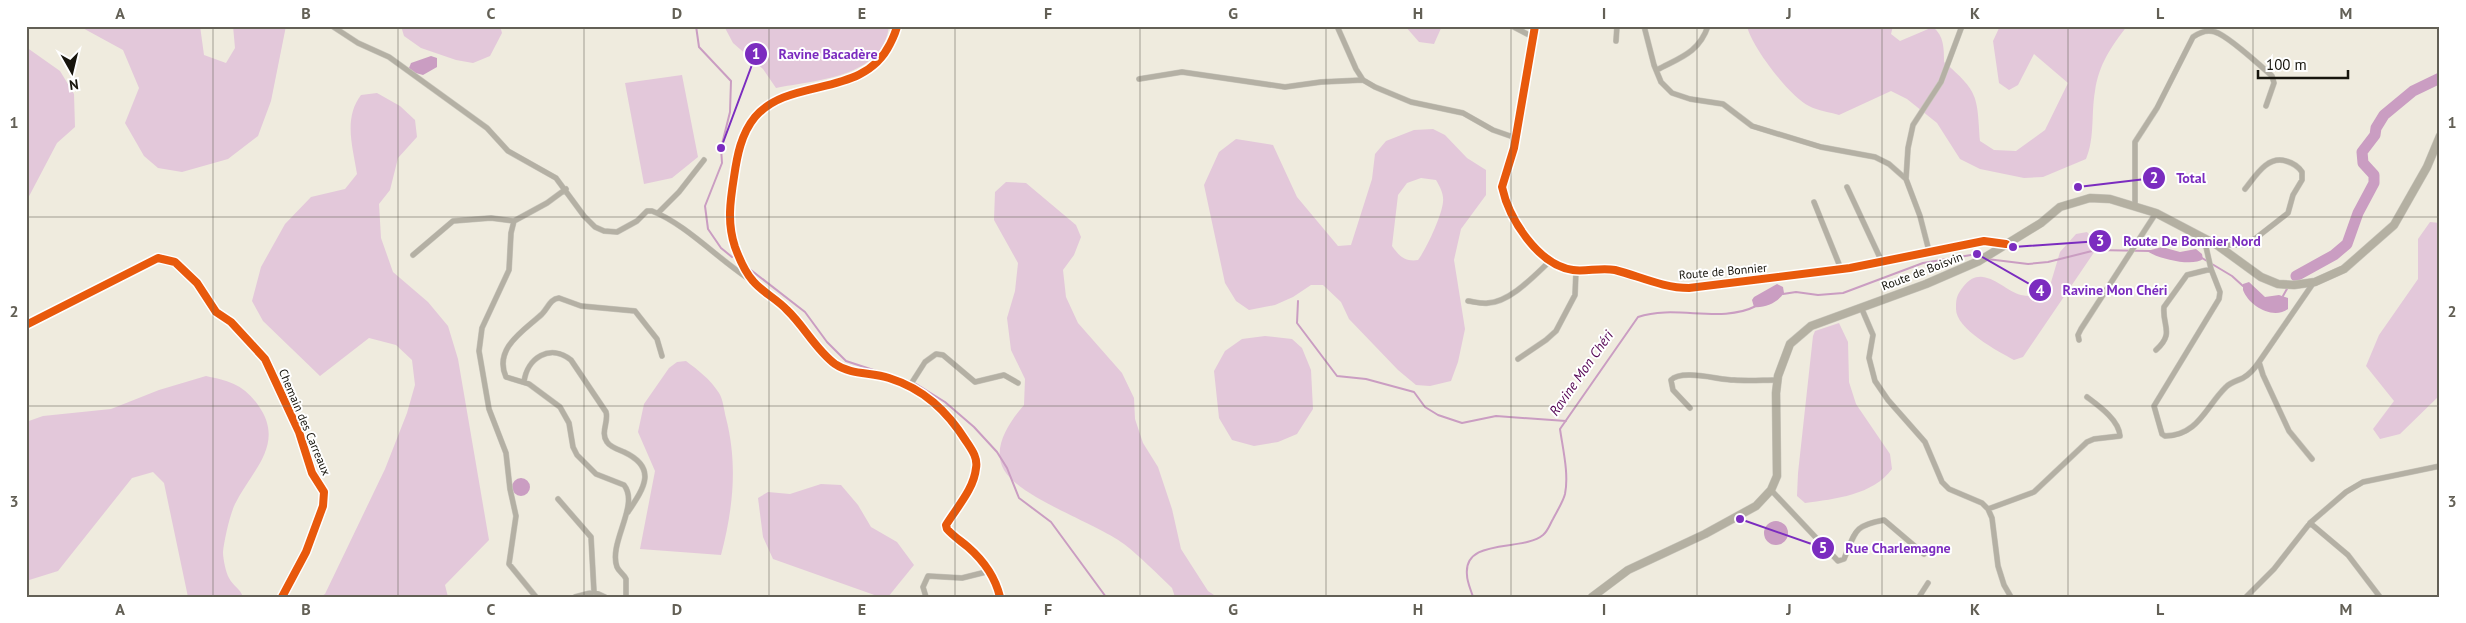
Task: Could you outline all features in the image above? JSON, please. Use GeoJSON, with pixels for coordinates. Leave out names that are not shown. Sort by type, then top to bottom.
{"type":"FeatureCollection","features":[{"type":"Feature","properties":{"kind":"main road","name":"Route de Boisvin"},"geometry":{"type":"LineString","coordinates":[[1772,490],[1777,476],[1776,393],[1782,362],[1790,344],[1811,326],[1926,284],[1980,260],[2060,207],[2090,198],[2110,199],[2135,205],[2156,213],[2217,245],[2261,277],[2278,284],[2294,285],[2314,282],[2344,269],[2394,225],[2427,167],[2440,136]]}},
{"type":"Feature","properties":{"kind":"main road"},"geometry":{"type":"LineString","coordinates":[[1592,597],[1628,570],[1705,534],[1756,506],[1772,490]]}},
{"type":"Feature","properties":{"kind":"street"},"geometry":{"type":"LineString","coordinates":[[332,26],[358,43],[389,57],[487,128],[508,151],[556,178],[566,189],[584,216],[595,227],[604,231],[617,232],[637,221],[647,211],[658,213],[708,248],[730,268],[752,281],[787,310],[834,363],[851,372],[889,377],[934,402],[952,418],[974,454],[976,471],[971,486],[946,525],[949,532],[968,547],[990,571],[997,583],[1000,597]]}},
{"type":"Feature","properties":{"kind":"street"},"geometry":{"type":"LineString","coordinates":[[752,281],[736,248],[728,216],[737,154],[747,128],[762,110],[771,104],[788,97],[852,79],[867,72],[887,50],[897,26]]}},
{"type":"Feature","properties":{"kind":"street"},"geometry":{"type":"LineString","coordinates":[[1336,26],[1348,54],[1363,80]]}},
{"type":"Feature","properties":{"kind":"street"},"geometry":{"type":"LineString","coordinates":[[1512,26],[1532,37]]}},
{"type":"Feature","properties":{"kind":"street","name":"Route de Bonnier"},"geometry":{"type":"LineString","coordinates":[[1535,26],[1512,157],[1502,181],[1503,192],[1529,240],[1549,262],[1576,271],[1611,270],[1669,286],[1689,288],[1841,269],[1989,241],[2006,244]]}},
{"type":"Feature","properties":{"kind":"street"},"geometry":{"type":"LineString","coordinates":[[1616,41],[1617,26]]}},
{"type":"Feature","properties":{"kind":"street"},"geometry":{"type":"LineString","coordinates":[[1644,26],[1661,82],[1672,93],[1690,99],[1723,104],[1752,126],[1828,149],[1875,157],[1889,164],[1906,179]]}},
{"type":"Feature","properties":{"kind":"street"},"geometry":{"type":"LineString","coordinates":[[1656,70],[1696,48],[1702,41],[1708,26]]}},
{"type":"Feature","properties":{"kind":"street"},"geometry":{"type":"LineString","coordinates":[[1929,251],[1920,216],[1906,179],[1908,142],[1913,125],[1941,82],[1962,26]]}},
{"type":"Feature","properties":{"kind":"street"},"geometry":{"type":"LineString","coordinates":[[2135,205],[2135,142],[2157,108],[2193,38],[2198,34],[2207,31],[2220,34],[2272,76],[2274,83],[2266,106]]}},
{"type":"Feature","properties":{"kind":"street"},"geometry":{"type":"LineString","coordinates":[[1139,79],[1182,72],[1285,87],[1321,82],[1363,80],[1399,98],[1451,109],[1493,130],[1516,138]]}},
{"type":"Feature","properties":{"kind":"street"},"geometry":{"type":"LineString","coordinates":[[658,213],[679,192],[704,160]]}},
{"type":"Feature","properties":{"kind":"street"},"geometry":{"type":"LineString","coordinates":[[2217,245],[2247,245],[2288,213],[2293,195],[2302,180],[2302,172],[2293,164],[2276,160],[2266,164],[2245,189]]}},
{"type":"Feature","properties":{"kind":"street"},"geometry":{"type":"LineString","coordinates":[[1847,187],[1882,262]]}},
{"type":"Feature","properties":{"kind":"street"},"geometry":{"type":"LineString","coordinates":[[413,255],[453,221],[491,218],[514,220],[547,203],[566,189]]}},
{"type":"Feature","properties":{"kind":"street"},"geometry":{"type":"LineString","coordinates":[[1814,202],[1841,269]]}},
{"type":"Feature","properties":{"kind":"street"},"geometry":{"type":"LineString","coordinates":[[2079,340],[2078,335],[2081,328],[2156,213]]}},
{"type":"Feature","properties":{"kind":"street"},"geometry":{"type":"LineString","coordinates":[[514,220],[511,233],[509,270],[482,328],[479,351],[484,390],[506,453],[510,490],[515,510],[509,564],[536,597]]}},
{"type":"Feature","properties":{"kind":"street"},"geometry":{"type":"LineString","coordinates":[[2204,238],[2211,269],[2220,292],[2219,299],[2154,406],[2162,434],[2165,436],[2176,435],[2197,424],[2221,392],[2231,383],[2250,373],[2260,362],[2314,282]]}},
{"type":"Feature","properties":{"kind":"street","name":"Chemain des Carreaux"},"geometry":{"type":"LineString","coordinates":[[26,325],[158,258],[166,258],[175,262],[197,283],[216,312],[231,322],[265,359],[299,432],[312,473],[324,492],[323,506],[306,552],[282,597]]}},
{"type":"Feature","properties":{"kind":"street"},"geometry":{"type":"LineString","coordinates":[[1468,301],[1486,303],[1500,299],[1527,283],[1549,262]]}},
{"type":"Feature","properties":{"kind":"street"},"geometry":{"type":"LineString","coordinates":[[2156,350],[2162,344],[2167,332],[2164,307],[2188,275],[2211,269]]}},
{"type":"Feature","properties":{"kind":"street"},"geometry":{"type":"LineString","coordinates":[[1518,359],[1546,340],[1556,330],[1575,295],[1576,271]]}},
{"type":"Feature","properties":{"kind":"street"},"geometry":{"type":"LineString","coordinates":[[626,597],[626,576],[618,569],[616,563],[617,545],[629,497],[627,489],[624,485],[588,468],[573,447],[565,414],[524,382],[506,377],[503,369],[506,349],[512,340],[544,312],[552,300],[558,298],[581,306],[635,311],[658,339],[662,356]]}},
{"type":"Feature","properties":{"kind":"street"},"geometry":{"type":"LineString","coordinates":[[1860,307],[1873,335],[1869,358],[1875,381],[1888,400],[1925,442],[1942,482],[1949,489],[1982,503],[1988,509],[1992,518],[1998,566],[2004,585],[2011,597]]}},
{"type":"Feature","properties":{"kind":"street"},"geometry":{"type":"LineString","coordinates":[[524,382],[525,370],[539,356],[557,354],[566,356],[571,360],[606,412],[607,420],[604,428],[606,441],[635,457],[644,469],[644,489],[625,516]]}},
{"type":"Feature","properties":{"kind":"street"},"geometry":{"type":"LineString","coordinates":[[909,387],[925,362],[936,354],[943,355],[975,382],[1004,375],[1018,383]]}},
{"type":"Feature","properties":{"kind":"street"},"geometry":{"type":"LineString","coordinates":[[2260,362],[2263,375],[2289,431],[2312,459]]}},
{"type":"Feature","properties":{"kind":"street"},"geometry":{"type":"LineString","coordinates":[[1690,408],[1673,390],[1671,380],[1673,377],[1684,375],[1733,380],[1778,380]]}},
{"type":"Feature","properties":{"kind":"street"},"geometry":{"type":"LineString","coordinates":[[1988,509],[2034,492],[2087,442],[2094,439],[2120,436],[2120,431],[2103,409],[2087,397]]}},
{"type":"Feature","properties":{"kind":"street"},"geometry":{"type":"LineString","coordinates":[[2246,597],[2274,569],[2310,523],[2332,502],[2363,482],[2440,466]]}},
{"type":"Feature","properties":{"kind":"street"},"geometry":{"type":"LineString","coordinates":[[1772,490],[1838,561],[1844,559],[1858,528],[1864,524],[1884,520],[1924,554]]}},
{"type":"Feature","properties":{"kind":"street"},"geometry":{"type":"LineString","coordinates":[[558,499],[591,537],[594,592]]}},
{"type":"Feature","properties":{"kind":"street"},"geometry":{"type":"LineString","coordinates":[[2310,523],[2348,555],[2380,597]]}},
{"type":"Feature","properties":{"kind":"street"},"geometry":{"type":"LineString","coordinates":[[926,597],[923,587],[924,580],[928,576],[962,578],[990,571]]}},
{"type":"Feature","properties":{"kind":"street"},"geometry":{"type":"LineString","coordinates":[[1919,597],[1928,583]]}},
{"type":"Feature","properties":{"kind":"street"},"geometry":{"type":"LineString","coordinates":[[575,597],[594,592],[605,597]]}},
{"type":"Feature","properties":{"kind":"shaded area"},"geometry":{"type":"Polygon","coordinates":[[[79,26],[200,26],[204,55],[226,63],[235,48],[233,26],[286,26],[271,101],[258,136],[228,159],[182,172],[158,168],[144,156],[125,123],[139,88],[123,50],[79,26]]]}},
{"type":"Feature","properties":{"kind":"shaded area"},"geometry":{"type":"Polygon","coordinates":[[[401,26],[500,26],[502,33],[490,56],[473,63],[456,60],[421,48],[404,36],[401,26]]]}},
{"type":"Feature","properties":{"kind":"shaded area"},"geometry":{"type":"Polygon","coordinates":[[[724,26],[889,26],[884,43],[874,56],[861,66],[845,74],[827,79],[776,88],[763,69],[733,43],[724,26]]]}},
{"type":"Feature","properties":{"kind":"shaded area"},"geometry":{"type":"Polygon","coordinates":[[[1405,26],[1442,26],[1434,44],[1419,42],[1405,26]]]}},
{"type":"Feature","properties":{"kind":"shaded area"},"geometry":{"type":"Polygon","coordinates":[[[1747,26],[1893,26],[1891,34],[1900,41],[1933,27],[1941,38],[1944,62],[1964,81],[1974,96],[1977,104],[1980,141],[1994,150],[2016,151],[2045,130],[2068,83],[2034,54],[2018,85],[2009,90],[1999,83],[1993,41],[2000,26],[2127,26],[2111,49],[2099,72],[2094,100],[2091,143],[2086,159],[2043,177],[2024,178],[1980,169],[1960,159],[1937,123],[1907,99],[1891,91],[1839,115],[1809,106],[1792,93],[1772,70],[1756,46],[1747,26]]]}},
{"type":"Feature","properties":{"kind":"shaded area"},"geometry":{"type":"Polygon","coordinates":[[[26,47],[60,71],[74,94],[75,127],[57,143],[26,202],[26,47]]]}},
{"type":"Feature","properties":{"kind":"shaded area"},"geometry":{"type":"Polygon","coordinates":[[[431,56],[437,58],[437,67],[423,75],[412,72],[409,68],[411,63],[431,56]]]}},
{"type":"Feature","properties":{"kind":"shaded area"},"geometry":{"type":"Polygon","coordinates":[[[682,75],[698,157],[672,178],[644,184],[625,83],[682,75]]]}},
{"type":"Feature","properties":{"kind":"shaded area"},"geometry":{"type":"Polygon","coordinates":[[[377,93],[400,106],[415,120],[417,137],[398,158],[390,190],[379,204],[381,238],[393,272],[428,302],[448,326],[458,359],[489,540],[445,585],[448,597],[320,597],[325,594],[385,469],[407,413],[415,385],[412,360],[396,345],[369,338],[320,376],[263,321],[252,301],[261,267],[285,224],[311,197],[345,189],[357,174],[351,133],[352,114],[355,104],[361,95],[377,93]]]}},
{"type":"Feature","properties":{"kind":"shaded area"},"geometry":{"type":"Polygon","coordinates":[[[1433,129],[1445,135],[1467,158],[1486,170],[1486,195],[1461,229],[1454,260],[1465,329],[1458,362],[1451,381],[1430,386],[1416,385],[1398,370],[1349,319],[1341,302],[1323,285],[1311,285],[1293,297],[1275,305],[1249,310],[1236,301],[1225,283],[1204,185],[1219,152],[1236,139],[1273,145],[1297,197],[1338,246],[1351,245],[1372,179],[1375,154],[1386,141],[1414,130],[1433,129]],[[1421,178],[1407,183],[1398,195],[1392,246],[1406,259],[1418,260],[1437,223],[1443,199],[1436,180],[1421,178]]]}},
{"type":"Feature","properties":{"kind":"shaded area"},"geometry":{"type":"Polygon","coordinates":[[[1006,182],[1026,183],[1076,225],[1081,237],[1074,255],[1063,270],[1066,297],[1078,323],[1122,373],[1134,398],[1135,419],[1143,443],[1158,467],[1172,509],[1181,549],[1208,591],[1217,597],[1175,597],[1172,588],[1124,544],[1042,500],[1013,480],[1004,470],[1001,462],[1001,444],[1008,427],[1024,405],[1025,379],[1011,350],[1007,318],[1015,291],[1018,263],[994,220],[995,192],[1006,182]]]}},
{"type":"Feature","properties":{"kind":"shaded area"},"geometry":{"type":"Polygon","coordinates":[[[2430,222],[2440,223],[2440,395],[2400,434],[2380,439],[2373,429],[2394,401],[2366,366],[2379,335],[2418,279],[2418,239],[2430,222]]]}},
{"type":"Feature","properties":{"kind":"shaded area"},"geometry":{"type":"Polygon","coordinates":[[[2087,232],[2095,241],[2097,248],[2023,357],[2014,360],[1979,338],[1962,324],[1956,308],[1957,299],[1963,287],[1970,280],[1977,277],[1985,277],[2021,295],[2039,295],[2049,289],[2060,252],[2076,234],[2087,232]]]}},
{"type":"Feature","properties":{"kind":"shaded area"},"geometry":{"type":"Polygon","coordinates":[[[2162,247],[2180,252],[2196,249],[2202,254],[2203,259],[2192,262],[2175,261],[2159,257],[2147,251],[2162,247]]]}},
{"type":"Feature","properties":{"kind":"shaded area"},"geometry":{"type":"Polygon","coordinates":[[[2249,282],[2265,297],[2279,295],[2288,298],[2288,309],[2275,313],[2262,310],[2256,306],[2250,301],[2243,290],[2243,284],[2249,282]]]}},
{"type":"Feature","properties":{"kind":"shaded area"},"geometry":{"type":"Polygon","coordinates":[[[1777,284],[1783,287],[1784,293],[1778,300],[1762,307],[1754,307],[1752,300],[1754,297],[1777,284]]]}},
{"type":"Feature","properties":{"kind":"shaded area"},"geometry":{"type":"Polygon","coordinates":[[[1839,323],[1848,342],[1849,382],[1856,404],[1890,454],[1892,469],[1875,485],[1864,490],[1829,500],[1805,503],[1797,496],[1798,473],[1813,336],[1815,331],[1839,323]]]}},
{"type":"Feature","properties":{"kind":"shaded area"},"geometry":{"type":"Polygon","coordinates":[[[1265,336],[1292,339],[1302,348],[1311,370],[1313,409],[1297,434],[1278,442],[1254,446],[1232,440],[1219,418],[1214,371],[1225,351],[1242,339],[1265,336]]]}},
{"type":"Feature","properties":{"kind":"shaded area"},"geometry":{"type":"Polygon","coordinates":[[[686,361],[708,379],[719,393],[730,435],[733,470],[731,504],[721,555],[640,549],[655,471],[638,432],[644,404],[669,368],[677,362],[686,361]]]}},
{"type":"Feature","properties":{"kind":"shaded area"},"geometry":{"type":"Polygon","coordinates":[[[206,376],[235,384],[247,392],[258,405],[266,419],[269,432],[268,444],[263,456],[233,508],[223,552],[228,576],[243,597],[188,597],[164,483],[153,472],[132,478],[58,571],[26,581],[26,422],[43,416],[111,409],[159,390],[206,376]]]}},
{"type":"Feature","properties":{"kind":"shaded area"},"geometry":{"type":"Polygon","coordinates":[[[521,478],[527,481],[530,487],[527,493],[521,496],[515,493],[512,487],[515,481],[521,478]]]}},
{"type":"Feature","properties":{"kind":"shaded area"},"geometry":{"type":"Polygon","coordinates":[[[821,484],[841,485],[858,505],[871,527],[897,542],[914,565],[888,597],[880,597],[773,559],[763,537],[758,498],[768,492],[790,494],[821,484]]]}},
{"type":"Feature","properties":{"kind":"shaded area"},"geometry":{"type":"Polygon","coordinates":[[[1776,521],[1781,522],[1787,528],[1787,538],[1781,544],[1776,545],[1771,544],[1765,538],[1764,533],[1765,528],[1771,522],[1776,521]]]}},
{"type":"Feature","properties":{"kind":"waterway"},"geometry":{"type":"LineString","coordinates":[[696,26],[699,47],[731,81],[730,112],[721,148],[722,163],[705,206],[708,229],[721,248],[732,257]]}},
{"type":"Feature","properties":{"kind":"waterway","name":"Ravine Mon Chéri"},"geometry":{"type":"LineString","coordinates":[[2296,276],[2334,255],[2347,244],[2358,213],[2374,183],[2374,175],[2363,163],[2362,152],[2375,135],[2376,128],[2384,115],[2413,91],[2440,78]]}},
{"type":"Feature","properties":{"kind":"waterway","name":"Ravine Mon Chéri"},"geometry":{"type":"LineString","coordinates":[[1987,259],[2028,264],[2048,262],[2096,250],[2150,251]]}},
{"type":"Feature","properties":{"kind":"waterway","name":"Ravine Mon Chéri"},"geometry":{"type":"LineString","coordinates":[[1783,294],[1796,292],[1818,295],[1843,293],[1923,263],[1977,254],[1981,256]]}},
{"type":"Feature","properties":{"kind":"waterway","name":"Ravine Mon Chéri"},"geometry":{"type":"LineString","coordinates":[[2202,258],[2232,276],[2243,286]]}},
{"type":"Feature","properties":{"kind":"waterway","name":"Ravine Mon Chéri"},"geometry":{"type":"LineString","coordinates":[[747,267],[805,312],[827,342],[846,361],[916,384],[945,402],[974,427],[997,452],[1007,468],[1019,498],[1051,522],[1106,597]]}},
{"type":"Feature","properties":{"kind":"waterway","name":"Ravine Mon Chéri"},"geometry":{"type":"LineString","coordinates":[[2283,296],[2288,287]]}},
{"type":"Feature","properties":{"kind":"waterway"},"geometry":{"type":"LineString","coordinates":[[1298,301],[1297,323],[1337,376],[1366,379],[1414,392],[1425,407],[1438,415],[1462,423],[1496,416],[1566,421]]}},
{"type":"Feature","properties":{"kind":"waterway","name":"Ravine Mon Chéri"},"geometry":{"type":"LineString","coordinates":[[1473,597],[1467,575],[1468,563],[1474,555],[1484,550],[1534,540],[1543,535],[1548,529],[1563,500],[1566,486],[1565,462],[1560,429],[1638,317],[1667,312],[1728,313],[1756,306]]}},
{"type":"Feature","properties":{"kind":"cycle path"},"geometry":{"type":"LineString","coordinates":[[897,26],[890,44],[878,61],[862,73],[845,80],[787,96],[770,104],[755,117],[743,138],[737,161],[730,204],[732,238],[742,265],[750,277],[793,316],[816,345],[835,364],[854,372],[889,378],[913,388],[934,402],[959,430],[974,454],[976,461],[975,476],[969,491],[946,525],[949,532],[974,552],[984,563],[995,582],[1000,597]]}},
{"type":"Feature","properties":{"kind":"cycle path"},"geometry":{"type":"LineString","coordinates":[[1535,26],[1514,148],[1502,187],[1511,213],[1527,239],[1537,250],[1560,266],[1573,270],[1615,270],[1660,284],[1689,288],[1850,268],[1984,241],[2006,244]]}},
{"type":"Feature","properties":{"kind":"cycle path"},"geometry":{"type":"LineString","coordinates":[[26,325],[158,258],[175,262],[197,283],[216,312],[231,322],[265,359],[299,432],[312,473],[324,492],[323,506],[306,552],[282,597]]}},
{"type":"Feature","properties":{"kind":"place","name":"Ravine Bacadère"},"geometry":{"type":"Point","coordinates":[721,148]}},
{"type":"Feature","properties":{"kind":"place","name":"Total"},"geometry":{"type":"Point","coordinates":[2078,187]}},
{"type":"Feature","properties":{"kind":"place","name":"Route De Bonnier Nord"},"geometry":{"type":"Point","coordinates":[2013,247]}},
{"type":"Feature","properties":{"kind":"place","name":"Ravine Mon Chéri"},"geometry":{"type":"Point","coordinates":[1977,254]}},
{"type":"Feature","properties":{"kind":"place","name":"Rue Charlemagne"},"geometry":{"type":"Point","coordinates":[1740,519]}}]}
